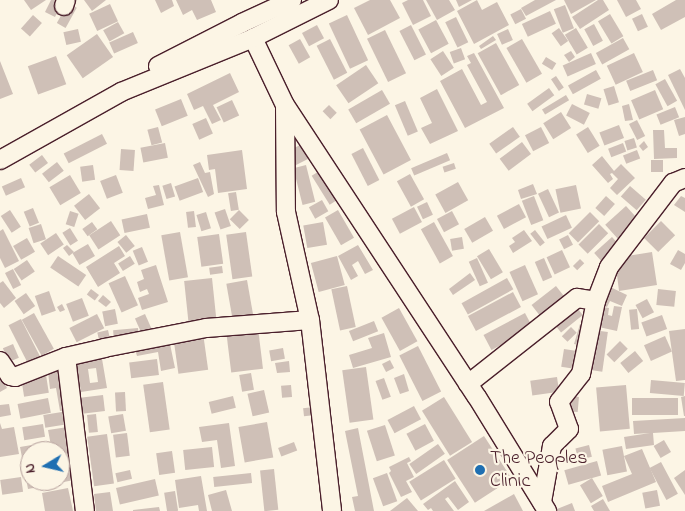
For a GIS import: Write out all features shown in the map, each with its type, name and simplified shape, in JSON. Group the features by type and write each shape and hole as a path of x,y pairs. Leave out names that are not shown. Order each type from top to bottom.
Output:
{"street":[{"path":"0,147 242,23 292,0"},
{"path":"0,160 121,92 253,38 328,0"},
{"path":"253,38 285,106 468,384 544,507"},
{"path":"285,106 286,212 310,320 332,511"},
{"path":"544,507 552,446 569,429 559,402 581,374 596,301 609,267 673,183 685,178"},
{"path":"468,384 577,298 596,301"},
{"path":"0,361 10,376 15,377 66,357 206,328 310,320"},
{"path":"66,357 84,511"}],"building":[{"path":"24,0 46,0 31,10"},
{"path":"51,0 63,0 55,17 45,12"},
{"path":"84,0 106,0 92,11"},
{"path":"155,0 172,0 174,6 161,13"},
{"path":"176,0 211,0 216,12 197,20 192,10 183,15"},
{"path":"370,0 390,0 400,18 368,35 354,8"},
{"path":"408,0 423,0 431,16 413,25 402,3"},
{"path":"426,0 449,0 455,10 437,20"},
{"path":"456,0 472,0 459,7"},
{"path":"477,0 482,10 497,2 509,25 474,44 457,11"},
{"path":"535,0 556,0 526,16 521,8"},
{"path":"564,0 596,0 571,14"},
{"path":"598,0 603,0 609,10 580,29 572,17"},
{"path":"617,0 636,0 641,9 626,17"},
{"path":"676,0 685,0 685,17 661,30 652,14"},
{"path":"68,3 77,8 66,28 57,23"},
{"path":"110,4 118,21 97,31 89,14"},
{"path":"565,5 574,28 563,33 554,9"},
{"path":"521,9 526,19 515,24 510,14"},
{"path":"550,11 556,24 528,37 522,24"},
{"path":"610,14 623,36 611,43 598,21"},
{"path":"642,14 648,27 638,31 632,19"},
{"path":"33,15 42,23 30,36 21,28"},
{"path":"347,15 368,60 350,69 329,23"},
{"path":"456,17 468,42 457,47 445,22"},
{"path":"436,20 449,44 431,53 418,29"},
{"path":"118,22 124,33 109,42 103,30"},
{"path":"594,24 603,41 593,46 584,29"},
{"path":"317,25 324,38 309,46 302,33"},
{"path":"411,25 426,54 414,60 399,31"},
{"path":"559,28 568,41 561,46 552,33"},
{"path":"576,28 588,48 577,54 565,35"},
{"path":"78,29 81,42 66,45 63,32"},
{"path":"508,29 513,40 502,45 497,34"},
{"path":"385,30 406,73 388,82 367,39"},
{"path":"133,32 138,43 114,54 109,43"},
{"path":"97,34 113,57 83,78 67,55"},
{"path":"493,36 496,40 481,49 479,46"},
{"path":"623,38 629,49 602,64 596,53"},
{"path":"300,39 310,57 299,64 289,45"},
{"path":"330,39 347,73 334,80 317,46"},
{"path":"522,39 542,74 526,83 506,48"},
{"path":"496,43 519,85 501,95 478,53"},
{"path":"461,48 465,59 454,63 450,52"},
{"path":"443,51 454,68 441,76 430,59"},
{"path":"571,51 575,57 569,62 564,55"},
{"path":"474,53 504,108 465,128 440,81 462,69 481,105 487,102 467,65 471,63 467,56"},
{"path":"591,53 596,64 568,77 563,66"},
{"path":"634,53 643,72 616,85 607,66"},
{"path":"56,56 66,84 38,94 28,66"},
{"path":"546,57 556,63 552,70 542,64"},
{"path":"0,61 13,94 0,99"},
{"path":"366,65 378,83 348,103 336,85"},
{"path":"680,69 685,78 685,110 668,75"},
{"path":"596,70 601,79 573,94 568,86"},
{"path":"653,70 657,80 630,91 626,81"},
{"path":"230,73 239,92 213,105 221,120 212,124 203,106 194,110 187,94"},
{"path":"556,76 564,88 559,91 551,79"},
{"path":"665,79 677,101 667,106 655,84"},
{"path":"614,86 619,102 608,105 603,89"},
{"path":"549,88 554,95 532,111 527,104"},
{"path":"437,89 458,131 430,144 421,128 432,123 420,98"},
{"path":"382,90 390,104 356,123 348,110"},
{"path":"655,90 663,109 639,119 631,100"},
{"path":"587,94 601,98 598,109 584,105"},
{"path":"566,95 569,100 545,115 542,109"},
{"path":"181,99 188,116 162,126 155,109"},
{"path":"232,100 239,115 224,123 217,107"},
{"path":"405,101 418,131 408,136 395,105"},
{"path":"572,104 590,113 584,125 566,116"},
{"path":"629,104 633,120 625,121 622,106"},
{"path":"329,105 337,113 330,119 323,111"},
{"path":"675,107 679,117 661,125 656,114"},
{"path":"561,112 571,128 553,139 543,123"},
{"path":"387,115 411,160 384,175 360,130"},
{"path":"685,117 685,134 679,136 674,120"},
{"path":"206,118 213,134 199,140 192,124"},
{"path":"637,120 645,136 637,140 629,124"},
{"path":"619,125 624,138 604,146 599,133"},
{"path":"158,127 162,142 152,145 147,130"},
{"path":"513,127 520,137 496,153 489,144"},
{"path":"541,127 549,143 533,151 525,135"},
{"path":"588,127 600,146 588,153 576,134"},
{"path":"653,130 664,130 665,148 677,148 677,158 654,159"},
{"path":"102,134 107,144 69,163 64,154"},
{"path":"634,138 637,148 627,150 624,141"},
{"path":"644,141 648,147 643,151 639,146"},
{"path":"522,142 531,154 509,171 500,159"},
{"path":"165,143 168,158 143,162 140,148"},
{"path":"304,143 311,157 296,165 289,151"},
{"path":"623,143 626,151 611,157 608,149"},
{"path":"363,148 379,180 368,186 351,154"},
{"path":"121,149 135,150 134,171 120,170"},
{"path":"242,150 247,189 218,193 215,169 209,170 207,155"},
{"path":"637,150 640,158 626,164 623,155"},
{"path":"447,153 450,160 414,176 411,168"},
{"path":"42,155 48,163 35,173 29,165"},
{"path":"602,156 614,171 621,164 635,178 617,195 610,188 618,179 612,173 610,174 613,179 608,183 592,165"},
{"path":"651,160 663,160 663,172 651,172"},
{"path":"57,162 64,171 49,182 42,174"},
{"path":"200,162 205,173 210,172 214,194 208,197 193,165"},
{"path":"454,163 456,169 444,172 443,167"},
{"path":"93,165 95,180 82,182 80,167"},
{"path":"306,165 315,202 303,205 293,168"},
{"path":"321,170 339,199 330,205 312,176"},
{"path":"410,174 424,199 411,207 397,181"},
{"path":"70,175 81,193 60,205 49,187"},
{"path":"116,175 123,193 107,199 100,181"},
{"path":"21,178 25,187 6,196 2,187"},
{"path":"198,178 203,192 180,201 175,187"},
{"path":"458,182 468,200 445,213 435,195"},
{"path":"171,183 175,196 166,199 162,186"},
{"path":"533,184 537,194 521,199 518,190"},
{"path":"159,185 164,205 148,209 145,198 156,195 153,186"},
{"path":"576,185 581,208 560,213 555,189"},
{"path":"630,186 646,200 637,210 621,197"},
{"path":"548,189 559,213 549,217 538,194"},
{"path":"236,192 239,210 231,211 228,193"},
{"path":"89,194 100,208 85,220 74,206"},
{"path":"534,196 543,220 531,225 522,201"},
{"path":"606,196 615,204 604,216 595,208"},
{"path":"681,196 685,198 685,212 674,205"},
{"path":"322,200 328,211 315,219 309,207"},
{"path":"427,202 433,215 423,219 417,207"},
{"path":"519,204 526,217 504,229 497,216"},
{"path":"626,206 642,224 621,243 605,225"},
{"path":"414,207 422,222 400,234 392,219"},
{"path":"33,208 39,223 30,227 24,212"},
{"path":"225,209 231,226 220,230 215,213"},
{"path":"10,210 21,227 12,233 1,216"},
{"path":"239,210 249,220 240,229 230,219"},
{"path":"338,210 354,238 341,245 325,217"},
{"path":"70,211 79,214 74,227 66,224"},
{"path":"194,211 196,227 188,228 186,212"},
{"path":"452,211 459,224 444,232 437,219"},
{"path":"206,212 211,228 201,231 196,215"},
{"path":"590,212 599,221 578,242 569,233"},
{"path":"147,214 150,228 124,233 122,219"},
{"path":"566,215 572,228 547,239 542,226"},
{"path":"485,217 493,231 472,243 464,229"},
{"path":"111,221 120,235 98,249 89,235"},
{"path":"661,221 675,235 658,252 644,238"},
{"path":"92,222 97,229 88,236 82,229"},
{"path":"323,222 327,245 307,248 303,225"},
{"path":"434,222 453,256 440,263 421,229"},
{"path":"41,224 46,239 34,243 29,228"},
{"path":"599,224 608,233 588,254 578,245"},
{"path":"70,228 78,241 70,245 62,233"},
{"path":"3,229 19,261 5,268 0,258 0,231"},
{"path":"524,230 532,241 513,253 509,246 515,242 512,238"},
{"path":"535,230 545,243 540,246 530,234"},
{"path":"180,232 188,277 169,281 161,235"},
{"path":"246,232 252,277 232,279 226,235"},
{"path":"56,233 64,245 48,255 40,244"},
{"path":"219,234 223,264 201,267 197,237"},
{"path":"126,235 135,246 126,253 117,242"},
{"path":"568,235 573,245 564,249 559,240"},
{"path":"462,237 464,249 452,251 450,239"},
{"path":"612,237 622,248 604,264 594,253"},
{"path":"27,238 35,252 21,260 13,246"},
{"path":"88,244 95,256 79,265 72,253"},
{"path":"67,245 74,252 69,256 63,248"},
{"path":"358,245 373,270 365,274 358,261 352,265 358,276 351,280 338,256"},
{"path":"119,246 125,256 114,263 120,273 98,287 86,267"},
{"path":"142,247 148,262 139,266 133,251"},
{"path":"489,249 503,272 491,279 477,256"},
{"path":"562,250 570,267 555,274 547,257"},
{"path":"678,250 685,254 685,263 681,270 670,264"},
{"path":"652,252 657,285 619,291 616,267 623,266 621,257"},
{"path":"58,256 86,275 78,287 50,268"},
{"path":"130,256 135,264 123,271 118,263"},
{"path":"337,256 345,285 319,292 311,263"},
{"path":"477,258 488,283 480,286 469,262"},
{"path":"544,258 552,277 543,281 535,262"},
{"path":"580,259 584,263 577,270 573,266"},
{"path":"27,260 35,272 22,281 14,269"},
{"path":"156,265 168,302 142,310 138,298 149,294 147,289 140,292 137,282 144,279 141,270"},
{"path":"525,265 538,294 522,301 509,272"},
{"path":"222,266 223,273 210,275 209,268"},
{"path":"13,269 21,285 13,289 5,273"},
{"path":"470,273 475,280 453,295 449,289"},
{"path":"125,276 138,305 122,313 109,283"},
{"path":"212,278 217,323 189,326 184,281"},
{"path":"507,278 513,289 468,315 462,303"},
{"path":"247,280 254,318 233,322 226,284"},
{"path":"3,281 16,298 4,308 0,303 0,283"},
{"path":"606,285 627,295 622,306 610,301 607,307 598,303"},
{"path":"347,286 356,327 340,330 331,289"},
{"path":"556,286 567,300 543,319 532,305"},
{"path":"91,289 99,295 95,301 87,295"},
{"path":"658,289 676,291 674,307 656,305"},
{"path":"49,291 56,311 42,316 35,296"},
{"path":"513,292 521,307 476,331 468,316"},
{"path":"26,293 35,306 24,314 15,301"},
{"path":"103,295 111,302 106,307 98,301"},
{"path":"82,298 89,316 73,322 66,304"},
{"path":"647,299 654,312 643,318 636,305"},
{"path":"62,304 65,310 60,312 57,307"},
{"path":"574,304 583,315 561,333 552,322"},
{"path":"598,306 609,308 608,315 612,316 614,306 622,307 617,331 594,326"},
{"path":"399,308 417,341 400,351 382,318"},
{"path":"115,309 118,324 105,326 102,311"},
{"path":"637,309 639,329 631,330 629,310"},
{"path":"34,313 54,349 42,356 22,320"},
{"path":"525,313 533,328 491,350 484,335"},
{"path":"97,314 104,328 77,342 69,328"},
{"path":"145,314 153,332 143,337 135,318"},
{"path":"662,315 667,329 646,337 641,323"},
{"path":"584,316 583,346 574,344"},
{"path":"21,319 40,356 28,363 9,325"},
{"path":"374,321 378,331 353,341 349,331"},
{"path":"571,327 577,333 567,342 562,336"},
{"path":"138,328 139,339 114,341 113,330"},
{"path":"258,328 263,369 231,373 226,332"},
{"path":"685,329 685,380 676,381 669,331"},
{"path":"108,330 111,343 100,345 97,332"},
{"path":"593,330 608,332 602,372 587,370"},
{"path":"203,333 208,370 178,374 173,337"},
{"path":"384,333 391,357 353,368 349,355 372,348 368,338"},
{"path":"665,336 672,352 651,361 644,345"},
{"path":"161,340 162,346 170,344 175,368 161,371 158,352 137,356 134,346"},
{"path":"620,341 628,349 614,362 607,354"},
{"path":"13,344 19,358 9,362 3,348"},
{"path":"418,346 441,391 422,401 399,356"},
{"path":"283,348 285,359 271,361 269,350"},
{"path":"564,349 582,352 579,370 561,367"},
{"path":"635,351 643,361 628,373 620,363"},
{"path":"101,353 107,388 81,392 75,357","holes":["96,368 98,382 90,383 88,369"]},
{"path":"157,359 159,375 131,378 129,362"},
{"path":"390,360 394,368 386,372 382,364"},
{"path":"289,361 290,372 277,373 275,363"},
{"path":"366,367 373,419 350,423 342,370"},
{"path":"65,370 71,409 60,411 56,388 50,389 48,372"},
{"path":"251,373 254,390 242,392 239,375"},
{"path":"404,374 409,391 400,394 394,378"},
{"path":"0,375 7,388 0,392"},
{"path":"46,375 49,393 24,397 21,379"},
{"path":"557,377 559,392 532,396 530,381"},
{"path":"384,378 391,397 382,400 376,381"},
{"path":"651,380 685,383 684,396 650,393"},
{"path":"163,382 170,430 150,432 143,385"},
{"path":"291,385 292,397 282,398 281,386"},
{"path":"626,385 630,429 600,431 596,388"},
{"path":"264,390 269,412 253,416 247,394"},
{"path":"125,392 126,411 116,411 115,393"},
{"path":"103,395 105,411 80,414 78,398"},
{"path":"233,396 236,408 212,414 209,402"},
{"path":"568,396 579,397 578,412 567,411"},
{"path":"685,396 685,416 684,416 681,397"},
{"path":"444,397 472,442 450,456 422,411"},
{"path":"48,398 51,413 20,419 18,404"},
{"path":"632,398 678,398 678,415 632,415"},
{"path":"9,404 11,415 0,417 0,405"},
{"path":"414,406 421,419 395,433 388,420"},
{"path":"314,407 315,415 304,416 303,408"},
{"path":"68,411 70,424 45,428 43,415"},
{"path":"96,414 98,432 89,433 87,415"},
{"path":"123,414 126,431 111,433 108,417"},
{"path":"685,418 685,431 653,433 654,445 626,449 624,437 650,433 634,434 633,421"},
{"path":"267,422 273,457 245,462 238,427"},
{"path":"0,423 2,429 14,427 19,454 0,457"},
{"path":"229,423 235,466 221,468 217,440 202,442 199,427"},
{"path":"43,424 45,437 24,440 22,427"},
{"path":"425,424 434,441 415,451 406,434"},
{"path":"385,425 395,455 377,461 367,431"},
{"path":"68,427 73,452 70,453 70,441 50,441 48,430"},
{"path":"358,428 374,511 355,511 352,497 358,496 345,431"},
{"path":"127,433 130,456 116,458 113,435"},
{"path":"107,434 114,484 94,486 87,437"},
{"name":"The Peoples Clinic","path":"484,436 512,479 475,503 447,460"},
{"path":"664,440 671,452 661,458 654,446"},
{"path":"294,442 297,450 281,456 278,448"},
{"path":"438,444 445,454 416,474 409,464"},
{"path":"589,445 592,457 578,460 575,448"},
{"path":"622,446 627,472 607,475 602,450"},
{"path":"212,447 214,467 185,470 183,450"},
{"path":"642,449 656,482 608,502 602,486 632,474 624,456"},
{"path":"172,451 175,473 159,475 156,453"},
{"path":"409,457 411,461 407,463 414,477 406,481 412,492 401,497 389,473 391,471 389,467"},
{"path":"444,460 456,479 421,500 409,482"},
{"path":"597,461 601,475 568,485 564,470"},
{"path":"70,462 74,480 70,481"},
{"path":"661,462 678,494 666,500 650,468"},
{"path":"274,469 278,510 264,511 260,470"},
{"path":"130,470 132,479 117,482 115,473"},
{"path":"685,470 685,495 674,478"},
{"path":"251,473 252,483 214,487 213,477"},
{"path":"387,473 397,501 383,506 373,478"},
{"path":"201,476 207,511 199,511 198,505 179,508 175,480"},
{"path":"20,477 20,491 23,492 2,495 0,480"},
{"path":"592,478 603,496 591,503 580,485"},
{"path":"155,479 159,496 120,505 116,488"},
{"path":"455,481 469,502 458,510 448,497 445,499 454,511 433,511 431,508 428,510 423,504"},
{"path":"226,490 232,511 212,511 208,495"},
{"path":"657,490 660,506 645,509 642,493"},
{"path":"69,491 73,511 45,511 42,493"},
{"path":"175,491 178,511 167,511 164,493"},
{"path":"110,492 113,511 96,511 94,494"},
{"path":"514,494 523,511 484,511"},
{"path":"407,498 418,511 390,511"},
{"path":"603,499 610,511 594,511 591,506"},
{"path":"572,503 575,511 558,511 557,509"},
{"path":"159,507 160,511 133,511 133,510"}],"place":[{"name":"The Peoples Clinic","path":"480,470"}]}
